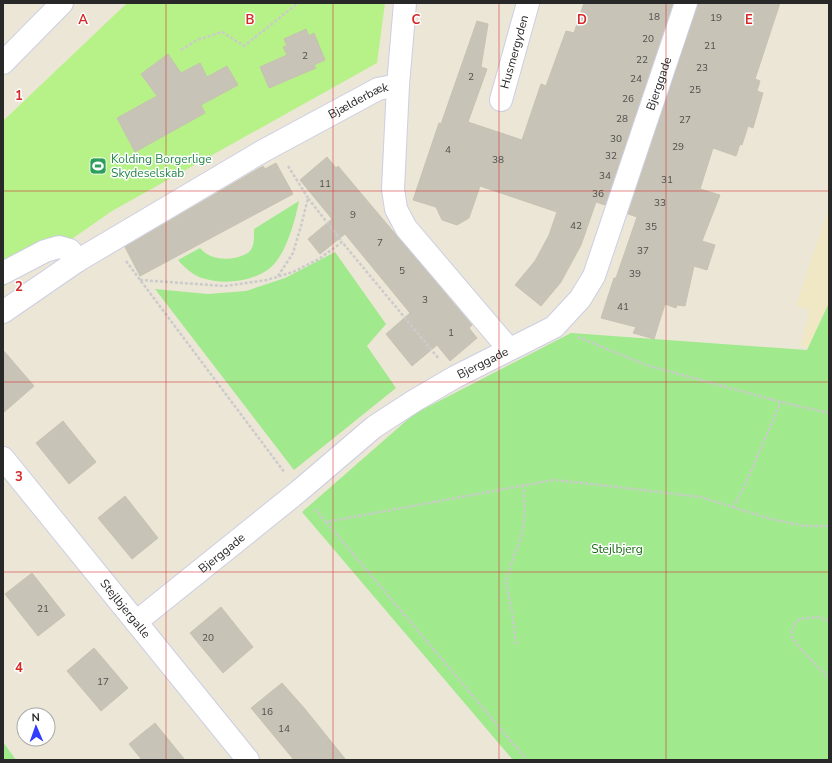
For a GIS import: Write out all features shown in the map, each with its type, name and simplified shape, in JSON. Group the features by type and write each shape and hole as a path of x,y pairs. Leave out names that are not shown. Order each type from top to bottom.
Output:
{"street":[{"path":"3,63 62,3"},
{"path":"398,85 405,3"},
{"name":"Husmergyden","path":"501,100 528,3"},
{"name":"Bjerggade","path":"136,622 298,491 374,427 455,377 554,327 580,299 594,276 686,3"},
{"name":"Bjælderbæk","path":"3,312 77,261 274,145 378,89 398,85 393,189 396,209 406,228 509,349"},
{"path":"3,273 45,251 59,247 70,250 77,261"},
{"name":"Stejlbjergalle","path":"3,458 248,760"}],"path":[{"path":"181,50 198,40 222,32 244,46 298,3"},
{"path":"274,145 308,198 342,242 455,377"},
{"path":"278,276 293,253 308,198"},
{"path":"111,241 274,459"},
{"path":"140,280 225,286 267,280 293,272 319,259 342,242"},
{"path":"554,327 646,365 781,402 829,412"},
{"path":"733,508 745,485 781,402"},
{"path":"326,522 553,480 701,497 771,519 805,526 829,526"},
{"path":"516,644 512,611 506,582 522,534 525,514 524,485"},
{"path":"298,491 326,522 527,760"},
{"path":"829,621 818,617 800,619 796,622 791,631 792,638 799,647 829,679"}],"shaded area":[{"path":"829,207 829,355 801,346 810,310 796,306"}],"green space":[{"name":"Kolding Borgerlige Skydeselskab","path":"127,3 385,3 377,63 112,211 3,287 3,121"},
{"path":"299,201 289,237 281,255 270,268 263,273 238,281 228,282 210,280 196,275 178,260 200,248 206,254 222,259 245,255 251,250 254,241 254,229"},
{"path":"335,252 386,324 367,346 396,388 294,470 155,289 208,294 246,291 285,278"},
{"name":"Stejlbjerg","path":"829,304 829,760 513,760 302,512 414,414 571,333 807,350"},
{"path":"3,742 16,760 3,760"}],"building":[{"path":"584,3 673,3 605,205 596,202 581,245 561,282 541,306 515,285 535,261 549,235 557,212 480,186 469,218 457,225 442,220 436,207 413,200 439,123 441,124 477,21 488,24 481,67 487,69 468,122 522,140 541,84 546,86 566,31 574,33"},
{"path":"698,3 780,3 755,79 760,81 757,91 763,93 753,128 748,126 742,145 740,144 736,156 713,148 700,189 720,195 702,241 715,245 707,270 694,266 685,306 677,305 676,308 665,304 654,339 633,333 636,327 601,318 637,217 628,214"},
{"path":"306,29 309,36 314,33 325,60 314,65 316,68 269,88 260,67 287,55 283,47 287,46 284,39"},
{"path":"168,54 181,73 200,63 207,77 227,66 238,85 201,105 205,113 135,152 117,118 157,96 141,74"},
{"path":"327,157 336,168 338,166 472,325 469,328 477,338 450,361 437,345 412,366 386,334 410,313 345,234 320,254 308,239 332,219 300,180"},
{"path":"276,163 293,194 140,276 125,247 263,166 265,169"},
{"path":"3,350 34,386 3,413"},
{"path":"63,421 96,462 69,484 36,443"},
{"path":"125,496 158,538 132,559 98,518"},
{"path":"32,573 65,615 38,636 5,594"},
{"path":"221,607 253,647 223,673 190,633"},
{"path":"94,648 128,688 101,711 67,671"},
{"path":"282,683 346,760 294,760 251,708"},
{"path":"155,723 185,760 142,760 129,744"}],"place":[{"name":"Kolding Borgerlige Skydeselskab","path":"98,166"}]}
